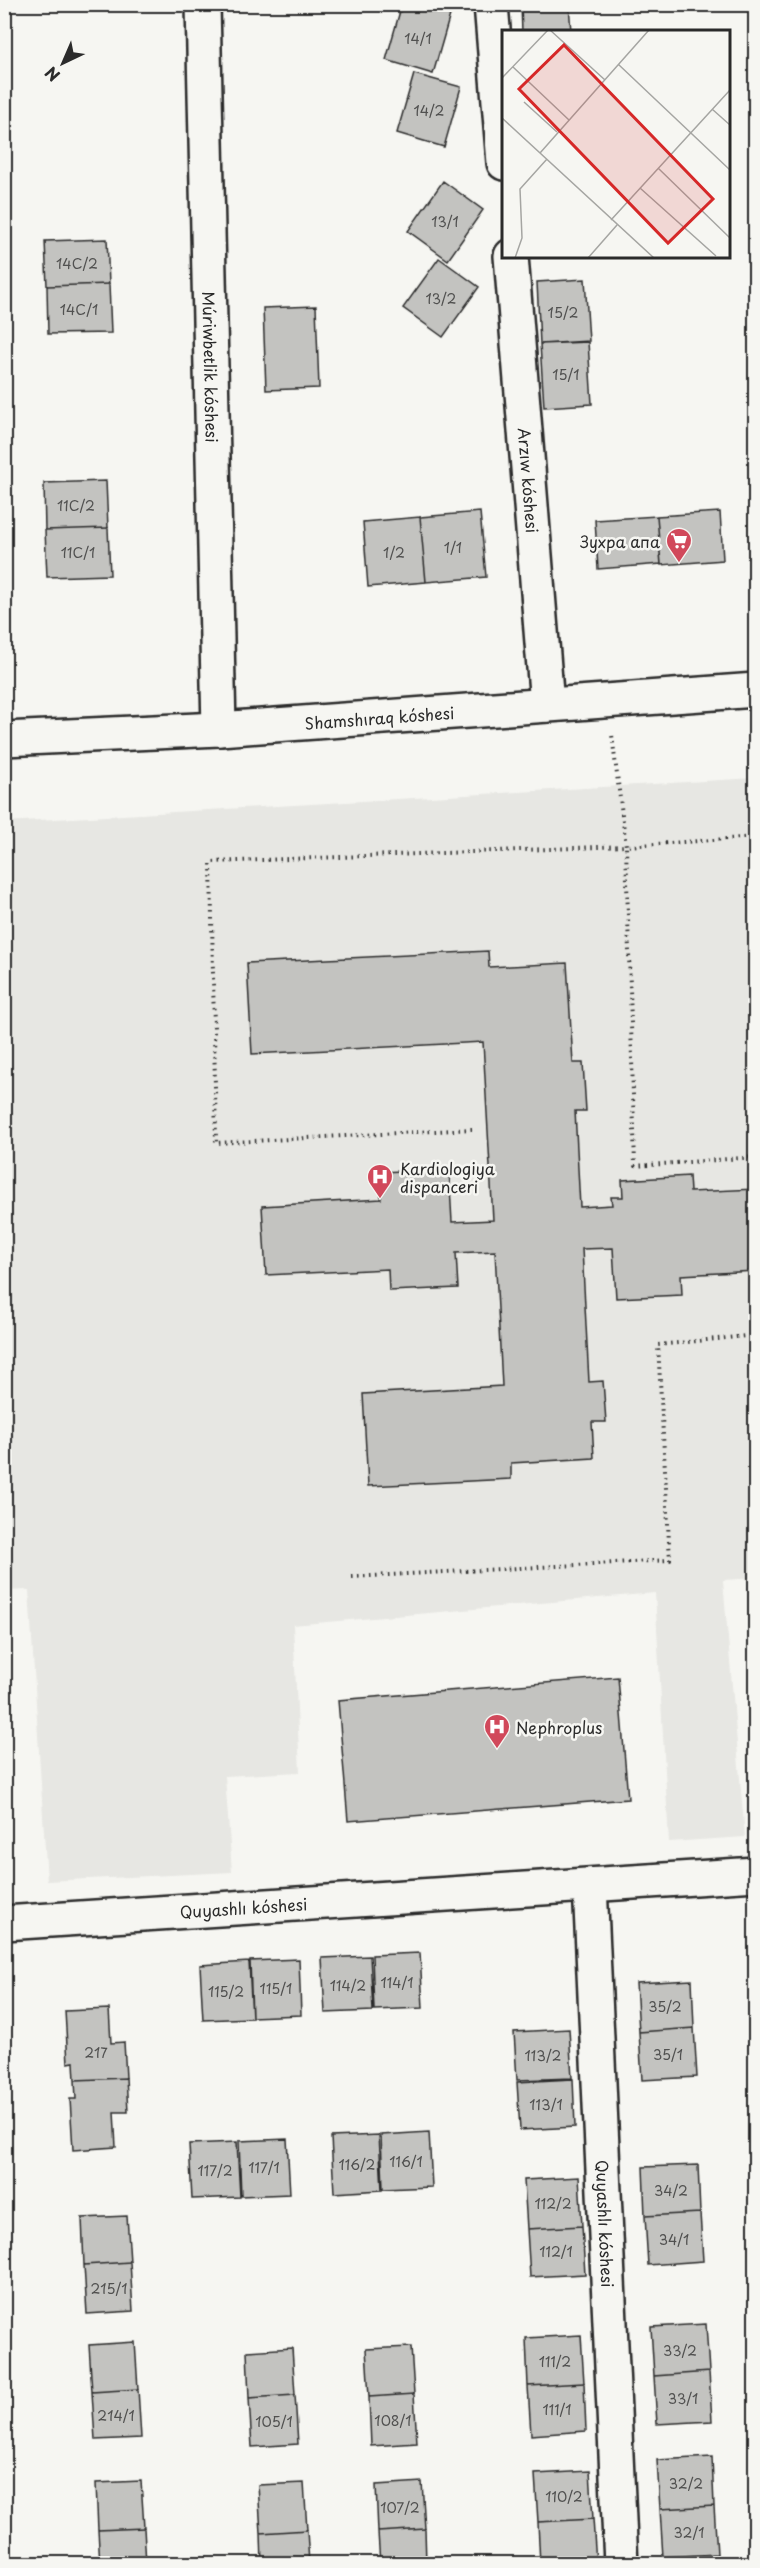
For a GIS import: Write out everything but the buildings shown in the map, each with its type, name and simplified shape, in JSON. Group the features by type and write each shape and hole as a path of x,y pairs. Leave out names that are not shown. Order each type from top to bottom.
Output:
{"street":[{"name":"Múriwbetlik kóshesi","path":"203,4 219,729"},
{"path":"491,4 502,139"},
{"name":"Arzıw kóshesi","path":"511,258 547,705"},
{"name":"Shamshıraq kóshesi","path":"4,739 219,729 756,690"},
{"name":"Quyashlı kóshesi","path":"4,1923 756,1874"},
{"name":"Quyashlı kóshesi","path":"590,1885 621,2564"}],"path":[{"path":"608,700 626,846 635,1166 756,1157"},
{"path":"472,1130 216,1143 212,862 626,846 756,837"},
{"path":"352,1577 670,1560 658,1345 756,1335"}],"shaded area":[{"name":"Kardiologiya dispanceri","path":"755,778 756,1578 723,1580 745,1837 669,1842 655,1593 293,1625 300,1772 225,1776 232,1872 47,1881 29,1590 5,1591 5,822"}],"place":[{"name":"Зухра апа","path":"679,564"},
{"name":"Kardiologiya dispanceri","path":"380,1200"},
{"name":"Nephroplus","path":"497,1750"}]}
